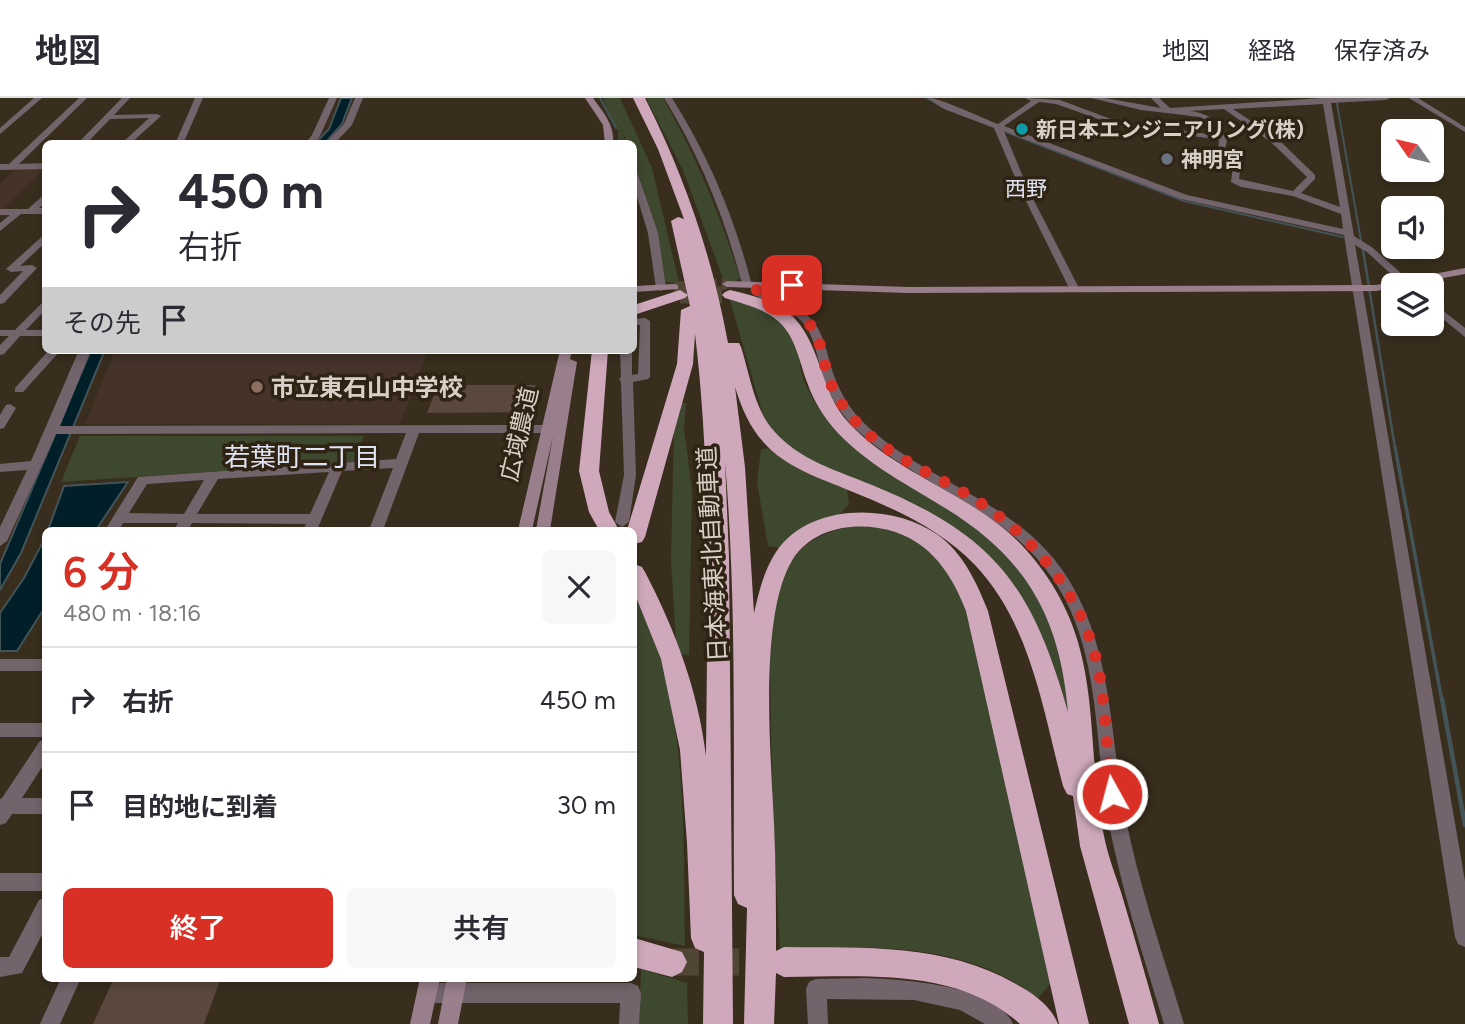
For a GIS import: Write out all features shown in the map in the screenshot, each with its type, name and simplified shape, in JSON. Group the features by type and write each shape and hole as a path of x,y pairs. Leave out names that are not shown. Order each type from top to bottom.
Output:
{"highway":[{"name":"日本海東北自動車道","path":"626,98 650,146 671,198 688,255 704,337 713,438 718,570 718,1024"},
{"name":"日本海東北自動車道","path":"639,98 677,176 702,251 721,336 734,439 743,610 750,1024"},
{"path":"637,530 678,391 689,336 690,314 671,198"},
{"path":"702,251 755,417 767,435 799,461 928,517 976,553 1004,585 1033,636 1144,1024"},
{"path":"740,287 790,321 804,344 819,396 844,429 887,463 976,516 998,534 1037,576 1068,632 1074,658 1080,690 1090,833"},
{"path":"637,309 677,291"},
{"path":"600,354 589,471 595,501 615,526"},
{"path":"759,1024 763,947 759,670 765,617 772,585 783,559 794,544 827,524 866,519 912,529 931,541 952,561 968,588 977,611 1074,1024"},
{"path":"637,578 667,640 688,710 698,782 710,1024"},
{"path":"637,954 672,962"},
{"path":"784,962 916,965 955,972 999,989 1021,1003 1043,1024"}],"street":[{"path":"0,132 38,98"},
{"path":"11,167 83,98"},
{"path":"85,140 126,98"},
{"path":"181,140 199,98"},
{"path":"312,140 333,98"},
{"path":"333,140 348,125 359,98"},
{"path":"589,98 608,127 610,140"},
{"path":"668,98 716,190 740,287"},
{"path":"932,98 947,107 1184,197 1348,235 1370,250 1395,273"},
{"path":"1095,98 1141,108 1202,115 1210,120 1223,140 1221,151 1237,165 1234,180 1241,184 1295,194 1344,212"},
{"path":"1155,98 1168,110 1386,98"},
{"path":"1413,98 1465,130"},
{"path":"998,127 1034,99 1057,102 1118,124 1199,134 1223,140"},
{"path":"1327,100 1465,937"},
{"path":"1224,106 1275,141 1312,177 1339,179"},
{"path":"107,117 157,116 130,140"},
{"path":"998,127 1024,189 1075,290"},
{"path":"0,167 42,166"},
{"path":"1295,194 1312,177"},
{"path":"637,184 653,233 662,288"},
{"path":"31,211 42,200"},
{"path":"0,212 42,211"},
{"path":"0,228 18,212"},
{"path":"0,301 32,268 10,269 42,240"},
{"path":"1444,276 1465,271"},
{"path":"740,287 1075,290 1381,286"},
{"path":"740,287 757,291 790,307 811,326 820,343 837,396 848,414 865,431 908,461 983,504 1009,524 1031,543 1068,590 1088,633 1100,676 1116,814 1127,866 1174,1024"},
{"path":"637,289 662,288 677,291"},
{"path":"0,352 42,306"},
{"path":"1444,316 1465,334"},
{"path":"625,379 644,377 645,321 637,322"},
{"path":"0,333 42,333"},
{"path":"19,390 51,354"},
{"path":"0,541 52,430 83,354"},
{"name":"広域農道","path":"525,527 565,354"},
{"name":"広域農道","path":"543,527 562,429 572,354"},
{"path":"615,526 630,475 626,354"},
{"path":"0,425 10,408"},
{"path":"52,430 412,432 562,429"},
{"path":"377,527 412,432"},
{"path":"114,527 143,480 401,463"},
{"path":"0,468 36,465"},
{"path":"120,518 185,524 313,524 337,468"},
{"path":"185,524 214,475"},
{"path":"0,665 42,665"},
{"path":"0,730 42,730"},
{"path":"2,810 42,752"},
{"path":"2,810 42,806"},
{"path":"0,882 42,882"},
{"path":"0,967 15,966 42,914"},
{"path":"50,1024 69,982"},
{"path":"421,1024 429,986 631,993 629,1024"},
{"path":"448,1024 456,986"},
{"path":"818,1024 816,989 894,989 941,994 978,1005 1003,1024"}],"shaded area":[{"path":"42,168 42,171 0,210 0,184 16,169"},
{"name":"市立東石山中学校","path":"113,354 426,354 400,424 85,424"}],"green space":[{"path":"601,98 607,106 603,98 620,98 652,168 679,283 664,282 637,179 637,140 626,140 615,119 626,140 618,140 618,131"},
{"path":"646,98 663,98 686,142 716,208 740,278 735,282 724,281 683,170"},
{"path":"730,300 759,308 785,325 795,343 806,386 841,435 998,540 1056,617 1070,720 976,545 937,517 805,459 777,439 763,415"},
{"path":"681,403 686,403 684,429 692,490 689,655 680,654 676,642 671,560 674,428"},
{"path":"80,436 364,436 354,462 61,482"},
{"path":"774,448 847,489 849,504 839,515 822,518 807,525 782,548 768,546 757,482 761,449"},
{"path":"858,525 898,533 928,548 950,574 967,611 1052,982 1038,998 1010,979 947,956 881,948 780,951 770,662 777,596 784,576 800,551 814,539"},
{"path":"637,596 652,631 674,718 682,809 685,946 637,936"},
{"path":"641,969 687,983 688,1024 639,1024"}],"water":[{"path":"341,98 352,98 342,124 328,140 319,140 329,129"},
{"path":"89,354 103,354 21,553 0,590 0,564"},
{"path":"128,482 98,527 49,527 64,486"},
{"path":"42,544 42,612 17,651 0,651 0,613 24,578"}],"building":[{"path":"438,385 536,385 530,412 427,413"},
{"path":"112,982 220,982 204,1024 93,1024"}],"waterway":[{"path":"600,98 616,128"},
{"path":"927,98 942,107"},
{"path":"1336,98 1363,252"},
{"path":"1001,130 1184,201 1343,237"},
{"path":"1363,250 1395,448"},
{"path":"1395,447 1442,701"},
{"path":"1442,699 1465,825"}],"tunnel":[{"path":"674,287 727,284"},
{"path":"680,295 730,295"},
{"path":"672,962 775,962"}],"place":[{"name":"新日本エンジニアリング(株)","path":"1022,129"},
{"name":"神明宮","path":"1167,159"},
{"name":"市立東石山中学校","path":"257,387"}],"district":[{"name":"西野","path":"1026,188"},
{"name":"若葉町二丁目","path":"302,457"}],"route":[{"path":"792,285 755,284 757,291 798,312 811,326 820,343 829,379 848,414 883,444 983,504 1009,524 1031,543 1068,590 1088,633 1100,676 1112,794"}]}
